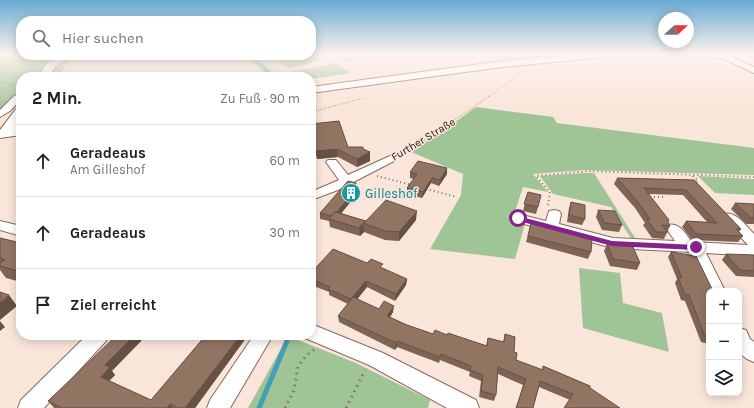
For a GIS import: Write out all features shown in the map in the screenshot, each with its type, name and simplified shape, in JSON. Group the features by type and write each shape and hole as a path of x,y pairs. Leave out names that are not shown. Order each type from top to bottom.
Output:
{"highway":[{"path":"2,133 16,124"}],"main road":[{"path":"316,89 439,73"}],"street":[{"path":"0,114 16,99"},
{"name":"Further Straße","path":"316,194 390,159"},
{"path":"332,162 346,181"},
{"path":"718,205 754,243"},
{"path":"518,218 552,221 612,243 754,251"},
{"path":"0,225 16,230"},
{"path":"673,228 692,247 715,288"},
{"path":"320,335 376,359 468,408"},
{"path":"29,408 94,340"},
{"path":"218,408 261,340"},
{"path":"742,343 754,353"}],"path":[{"name":"Further Straße","path":"390,159 431,137 521,73"},
{"path":"0,82 16,85"},
{"path":"316,111 364,98"},
{"path":"552,221 547,209 550,192 536,176 579,171 754,177"},
{"path":"363,172 414,185"},
{"path":"692,175 698,181 696,182"},
{"path":"421,187 458,197"},
{"path":"652,202 648,197 665,198"},
{"path":"285,408 294,390 298,366 320,335"},
{"path":"346,408 360,379"}],"green space":[{"path":"0,73 16,73 16,98 0,112"},
{"path":"316,73 351,73 316,78"},
{"path":"476,107 553,117 557,123 754,148 754,175 584,170 533,174 548,192 523,187 512,221 525,224 515,259 430,249 461,195 463,174 409,151 434,138"},
{"path":"594,173 637,241 632,240 611,207 553,194 540,176"},
{"path":"698,176 754,179 754,195 715,193"},
{"path":"579,268 620,273 623,303 662,313 669,352 583,328"},
{"path":"286,340 298,340 356,363 430,400 428,408 248,408"}],"building":[{"path":"339,121 348,147 363,147 363,149 370,152 357,159 337,149 316,151 316,123"},
{"path":"418,161 447,168 440,180 432,178 423,192 407,188 417,174 410,172"},
{"path":"617,178 694,180 741,229 736,229 743,236 696,234 686,221 717,223 686,190 644,188 669,220 668,222 670,226 662,225 668,232 656,232 647,219 650,219 638,202"},
{"path":"348,181 356,183 353,193 337,212 331,216 320,213"},
{"path":"528,192 541,195 538,207 524,204"},
{"path":"386,200 417,211 399,232 385,231 363,223 359,228 329,219 335,212 366,221"},
{"path":"571,202 585,205 585,219 569,215"},
{"path":"735,203 754,204 754,218 751,218"},
{"path":"598,210 615,211 622,225 605,223"},
{"path":"531,223 592,239 591,252 528,236"},
{"path":"0,238 16,242 16,271 0,266 0,263 5,260 0,258"},
{"path":"607,244 633,247 640,263 613,259"},
{"path":"333,249 367,263 371,259 383,264 380,267 407,279 396,294 366,281 351,299 328,289 330,287 316,281 316,268"},
{"path":"671,252 696,256 712,288 706,288 706,337 689,295 685,295 678,277 682,278"},
{"path":"726,254 754,255 754,271 740,270"},
{"path":"0,292 9,295 0,303"},
{"path":"353,297 379,309 384,301 394,306 387,316 433,334 435,330 447,335 448,333 487,346 488,338 504,342 505,334 515,337 514,352 517,353 516,360 543,370 543,366 590,386 590,388 620,408 564,408 573,394 540,381 533,408 516,408 526,379 498,367 496,395 481,391 483,375 470,370 471,366 441,354 440,357 397,341 396,343 338,316"},
{"path":"112,340 130,340 105,365 110,367 101,377 151,400 202,340 237,340 185,408 178,408 170,404 167,408 62,408 48,401"}],"waterway":[{"path":"259,408 287,341"}],"place":[{"name":"Gilleshof","path":"351,193"}],"route":[{"path":"518,218 612,243 696,247"}]}
